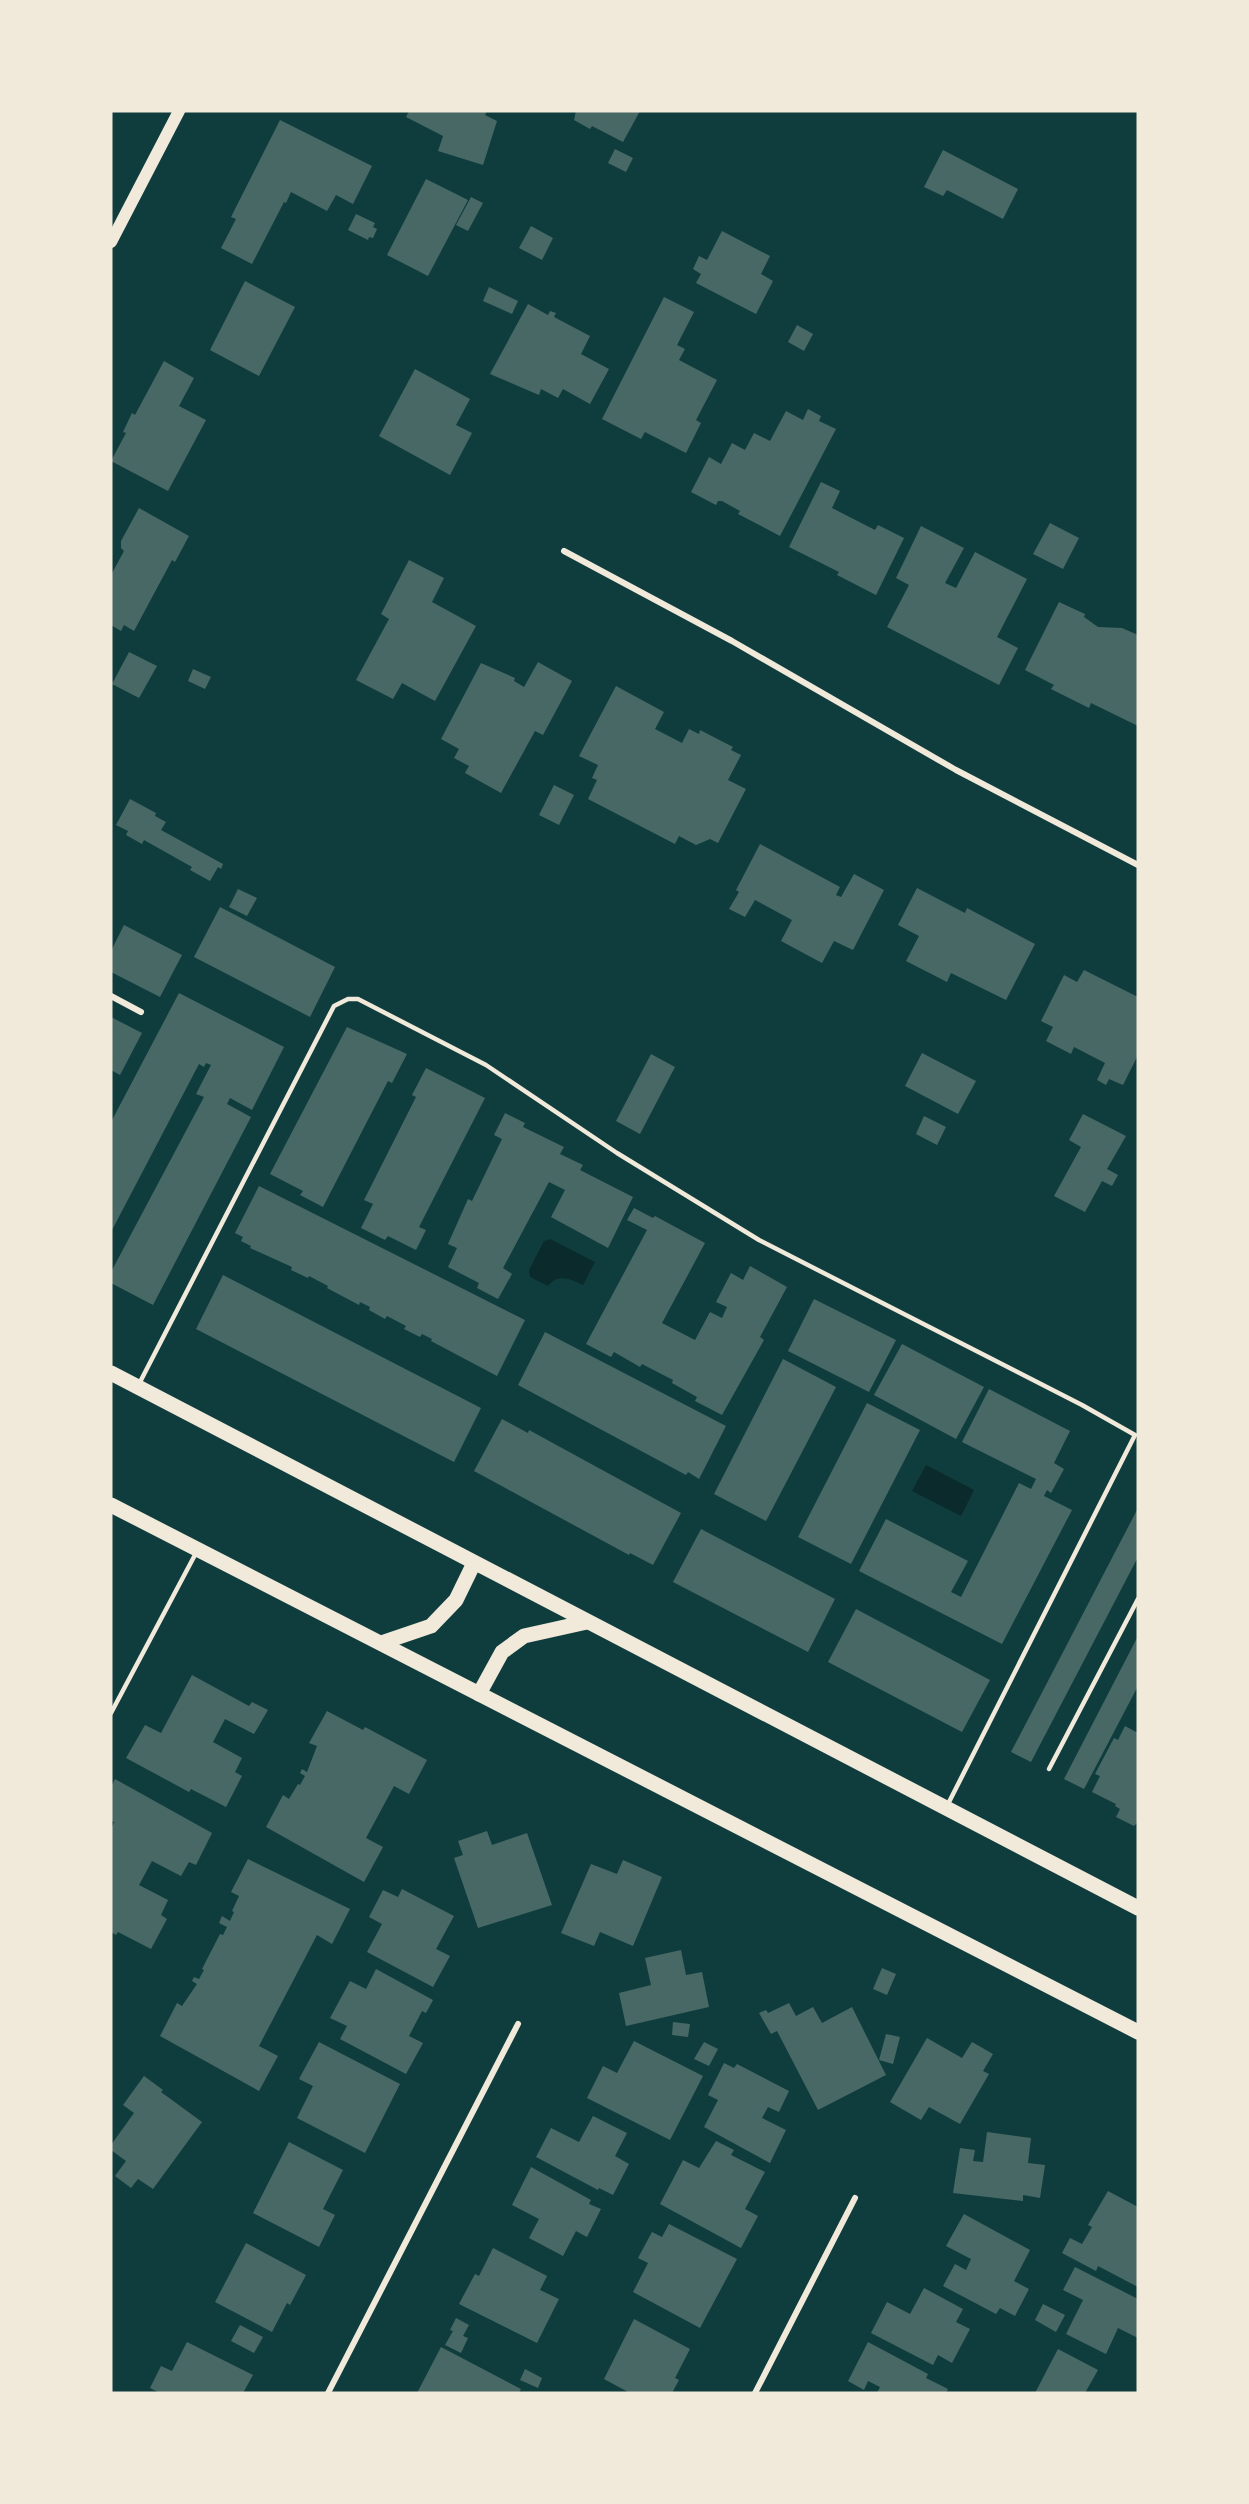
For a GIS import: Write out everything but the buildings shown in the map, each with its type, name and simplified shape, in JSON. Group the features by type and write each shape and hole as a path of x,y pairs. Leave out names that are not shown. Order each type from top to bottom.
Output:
{"main road":[{"path":"111,242 179,111"},
{"path":"111,1373 1138,1908"},
{"path":"111,1506 1138,2032"},
{"path":"381,1643 431,1626 456,1600 474,1563"},
{"path":"479,1694 501,1652 524,1636 587,1622"}],"street":[{"path":"564,551 732,641 956,770 1138,865"},
{"path":"111,996 141,1012"},
{"path":"328,2393 518,2024"},
{"path":"755,2393 855,2198"}],"lane":[{"path":"137,1386 334,1006 348,999 358,999 486,1065 616,1153 759,1240 1082,1405 1135,1435 947,1807"},
{"path":"111,1713 197,1551"},
{"path":"1049,1769 1138,1599"}],"water":[{"path":"550,1239 595,1262 583,1285 560,1278 548,1286 530,1277 529,1270 544,1241"},
{"path":"926,1465 974,1490 961,1516 912,1491"}]}
